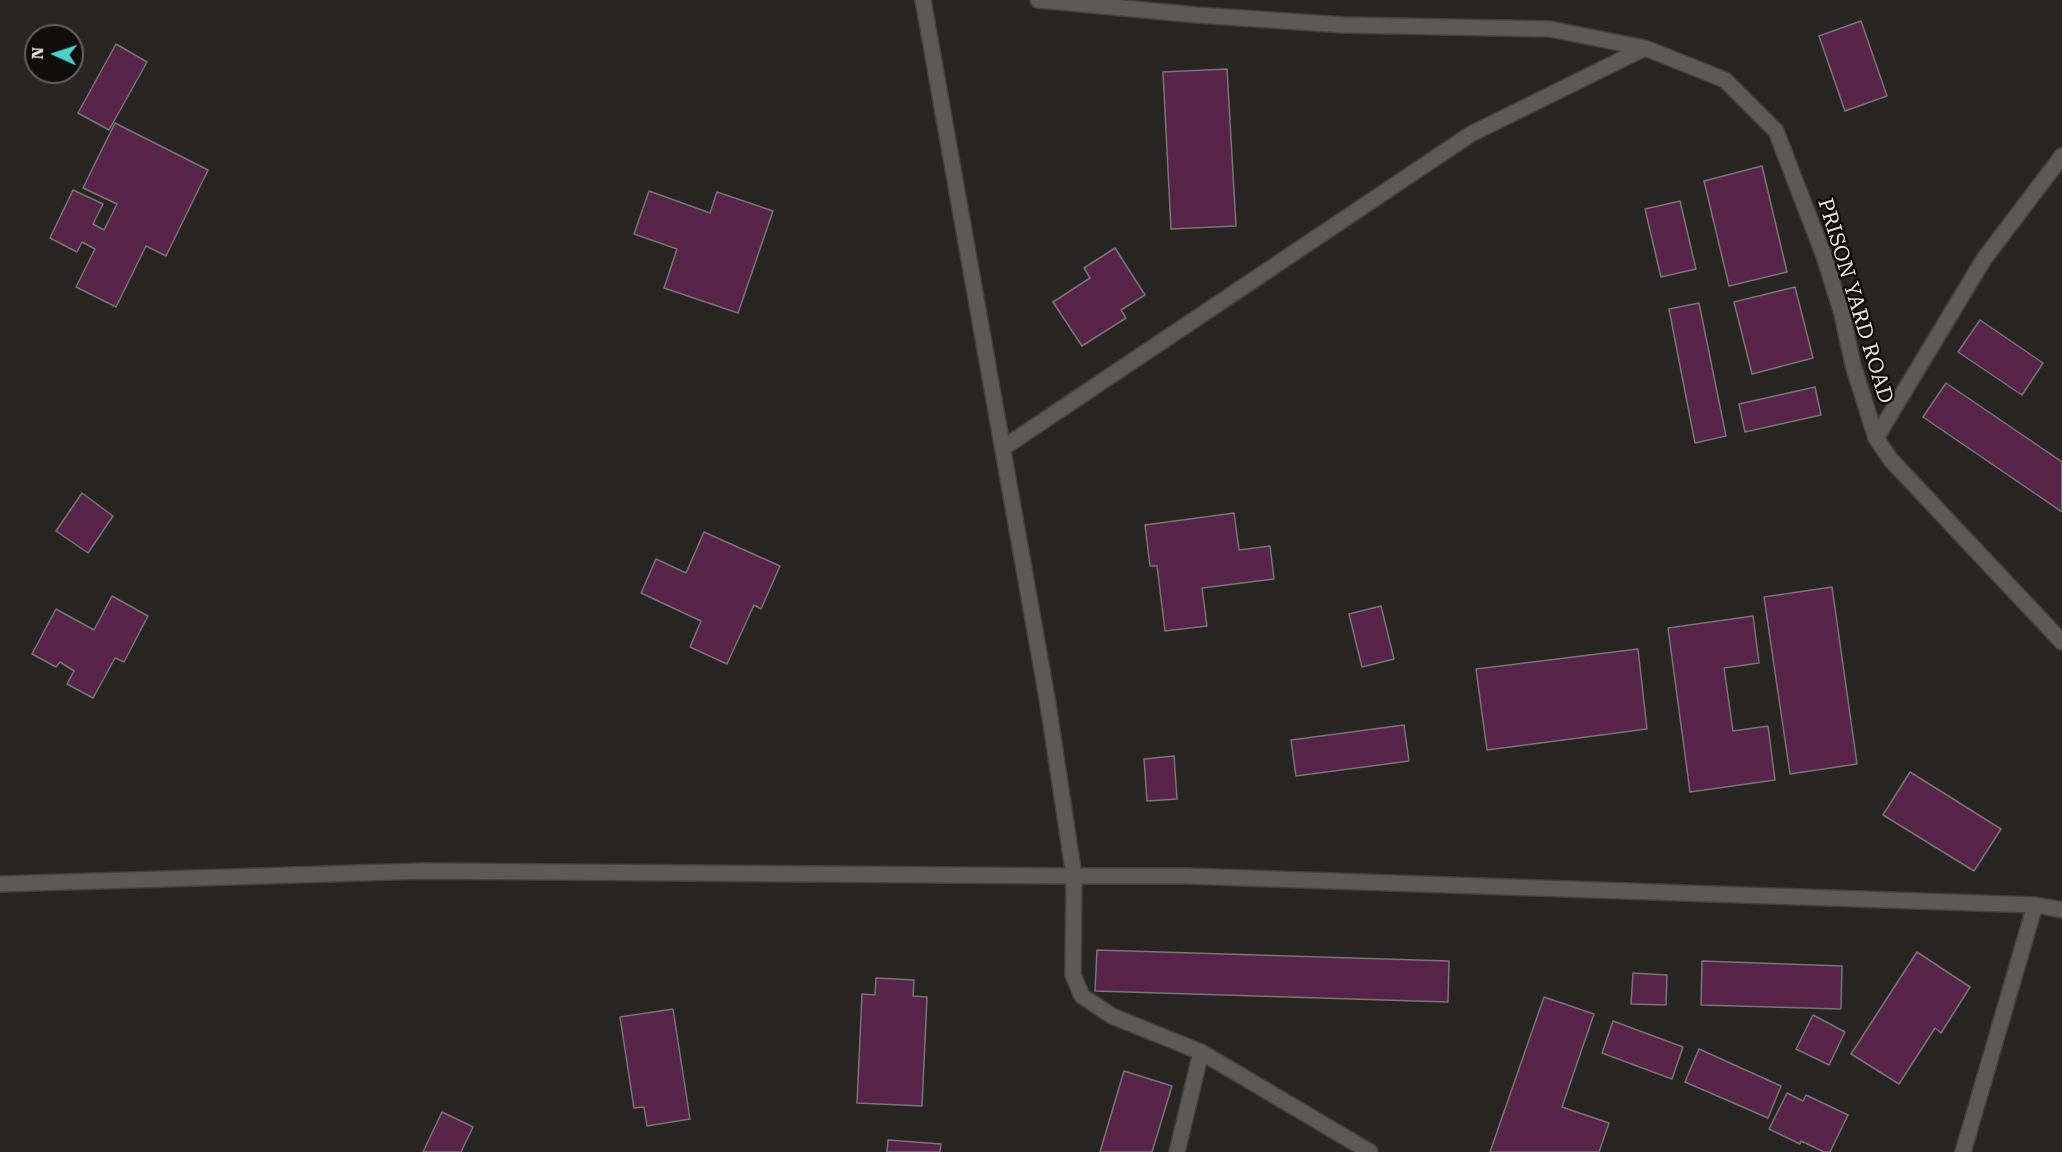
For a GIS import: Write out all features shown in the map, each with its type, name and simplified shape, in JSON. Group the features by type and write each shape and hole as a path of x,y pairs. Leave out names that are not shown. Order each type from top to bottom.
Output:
{"street":[{"path":"924,0 1048,704 1074,876 1073,975 1082,996 1112,1016 1201,1052 1370,1152"},
{"name":"PRISON YARD ROAD","path":"1038,0 1197,15 1344,25 1550,29 1645,48 1725,80 1776,131 1824,256 1842,314 1853,365 1876,438 1891,460 2062,642"},
{"path":"1003,448 1471,134 1645,48"},
{"path":"1876,438 1984,259 2062,156"},
{"path":"0,884 424,871 1186,876 2035,905 2062,910"},
{"path":"1964,1152 2035,905"},
{"path":"1177,1152 1201,1052"}],"building":[{"path":"1861,21 1887,96 1845,111 1819,36"},
{"path":"116,44 147,62 109,130 78,113"},
{"path":"1227,69 1236,226 1171,229 1163,72"},
{"path":"115,123 208,170 166,256 146,246 116,307 76,287 95,249 82,242 77,252 50,238 73,190 103,204 93,224 104,230 117,204 83,188"},
{"path":"1762,166 1787,272 1729,286 1704,181"},
{"path":"649,191 710,213 717,192 773,211 738,313 664,288 677,249 634,234"},
{"path":"1680,201 1696,269 1661,277 1645,209"},
{"path":"1115,248 1145,295 1121,310 1126,318 1082,346 1053,302 1090,278 1084,268"},
{"path":"1795,287 1813,358 1752,374 1734,302"},
{"path":"1699,303 1726,436 1695,443 1669,309"},
{"path":"1980,320 2043,363 2022,395 1958,352"},
{"path":"1946,383 2062,462 2062,512 1923,417"},
{"path":"1815,387 1821,415 1745,432 1739,404"},
{"path":"82,493 113,516 88,553 56,531"},
{"path":"1234,513 1239,550 1270,546 1274,579 1202,588 1207,626 1165,631 1157,566 1150,566 1145,525"},
{"path":"704,532 780,566 761,609 754,605 727,664 690,647 701,621 641,593 656,559 686,573"},
{"path":"1832,587 1857,764 1790,774 1764,597"},
{"path":"112,596 148,616 124,662 115,658 93,698 67,684 74,671 60,662 56,667 32,654 56,609 94,630"},
{"path":"1381,606 1394,659 1362,667 1349,614"},
{"path":"1753,616 1759,663 1724,668 1733,731 1768,726 1775,780 1690,792 1668,628"},
{"path":"1638,649 1647,729 1487,750 1476,669"},
{"path":"1404,725 1409,761 1296,776 1291,740"},
{"path":"1174,756 1177,799 1147,801 1144,759"},
{"path":"1910,772 2001,829 1974,871 1883,815"},
{"path":"1097,950 1449,961 1448,1002 1095,991"},
{"path":"1917,952 1970,987 1941,1033 1935,1028 1899,1084 1851,1054"},
{"path":"1702,961 1842,966 1841,1009 1701,1005"},
{"path":"1633,973 1667,975 1666,1005 1631,1004"},
{"path":"876,978 914,980 913,996 927,997 922,1106 857,1103 862,994 875,995"},
{"path":"1544,997 1594,1014 1562,1107 1609,1123 1599,1152 1490,1152"},
{"path":"673,1009 690,1119 647,1126 644,1107 634,1108 620,1017"},
{"path":"1813,1015 1845,1032 1829,1065 1796,1049"},
{"path":"1613,1021 1683,1047 1672,1079 1602,1053"},
{"path":"1699,1049 1781,1086 1768,1118 1685,1082"},
{"path":"1124,1071 1172,1086 1152,1152 1100,1152"},
{"path":"1787,1093 1803,1101 1806,1095 1848,1115 1830,1152 1824,1152 1801,1141 1800,1144 1769,1129"},
{"path":"442,1112 473,1127 461,1152 423,1152"},
{"path":"888,1140 941,1144 940,1152 887,1152"}]}
